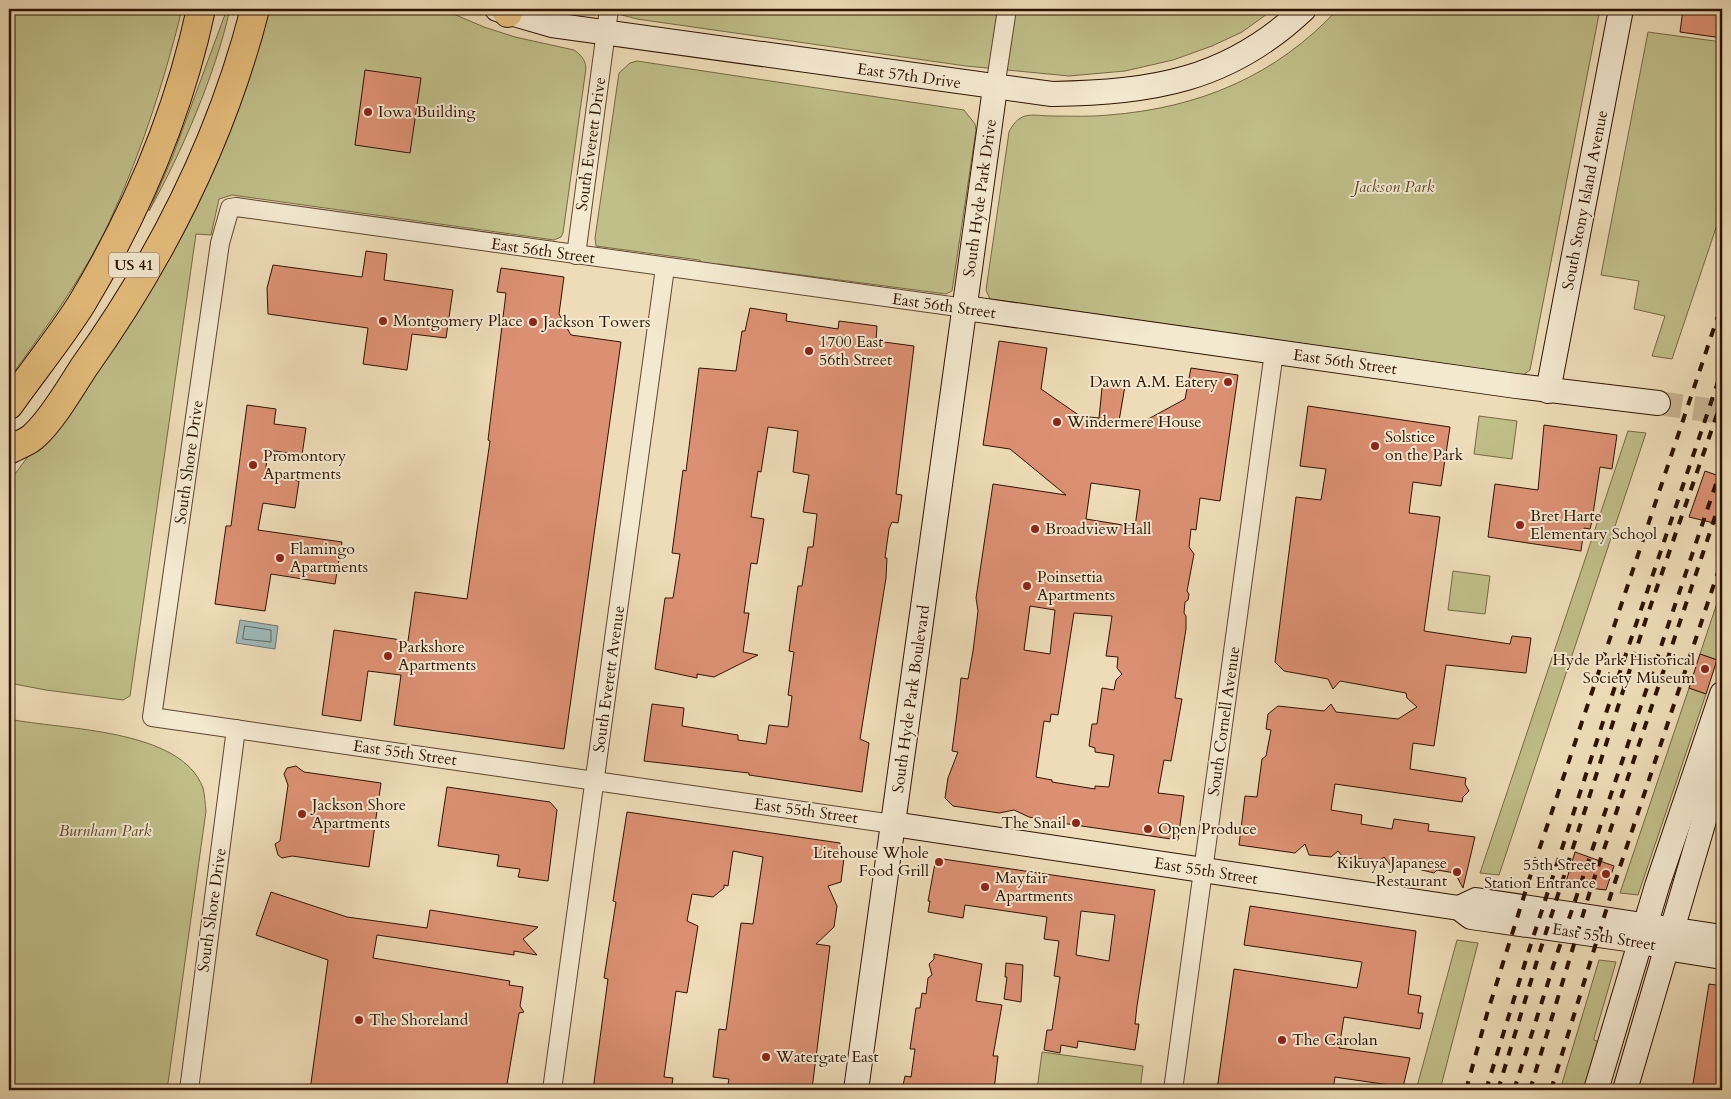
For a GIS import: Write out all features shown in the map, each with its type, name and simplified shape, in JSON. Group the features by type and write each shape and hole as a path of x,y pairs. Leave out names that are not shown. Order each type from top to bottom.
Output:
{"highway":[{"name":"US 41","path":"9,449 103,316 135,263 182,170 203,119 239,42 240,9"},
{"path":"239,42 255,9"},
{"name":"US 41","path":"9,405 81,304 139,195 166,129 199,20"}],"main road":[{"name":"East 57th Drive","path":"503,10 552,25 995,88 1052,94 1112,93 1174,83 1212,70 1248,52 1279,32 1304,9"},
{"name":"South Stony Island Avenue","path":"1548,390 1621,9"},
{"name":"South Hyde Park Drive","path":"966,308 995,88"},
{"name":"East 56th Street","path":"966,308 1548,390 1658,403"},
{"name":"South Hyde Park Boulevard","path":"856,1090 966,308"},
{"path":"1596,1090 1643,933 1722,694"},
{"path":"1624,1090 1722,759"},
{"name":"East 55th Street","path":"893,824 1459,908 1476,900 1669,938 1722,957"},
{"name":"East 55th Street","path":"1669,938 1722,937"}],"street":[{"name":"South Everett Drive","path":"576,255 609,9"},
{"path":"995,88 1007,9"},
{"name":"East 56th Street","path":"230,208 236,207 966,308"},
{"name":"South Shore Drive","path":"152,717 220,243 230,208"},
{"name":"South Everett Avenue","path":"552,1090 666,268"},
{"name":"South Cornell Avenue","path":"1173,1090 1274,352"},
{"name":"East 55th Street","path":"152,717 893,824"},
{"name":"South Shore Drive","path":"189,1090 236,729"}],"green space":[{"path":"9,9 182,9 167,67 138,152 116,208 93,254 71,291 9,379"},
{"path":"227,9 230,9 224,34 196,113 149,211 172,158"},
{"path":"262,9 442,9 484,27 515,37 574,50 584,60 586,68 563,233 561,237 554,240 232,195 219,199 211,235 196,234 130,696 123,700 9,683 9,482 76,392"},
{"path":"599,9 1274,9 1242,32 1212,46 1173,60 1125,71 1069,76 966,66 637,19"},
{"name":"Jackson Park","path":"1338,9 1600,9 1530,370 1523,375 990,299 986,290 1009,132 1018,120 1031,115 1095,116 1142,111 1174,105 1205,96 1234,85 1289,53 1314,33"},
{"path":"1648,32 1722,42 1722,210 1672,359 1652,356 1665,316 1634,309 1639,281 1601,275"},
{"path":"637,61 964,110 975,124 976,130 952,291 946,294 718,264 714,267 701,265 699,260 596,246 595,238 619,73 630,63"},
{"path":"1479,416 1517,421 1512,459 1474,454"},
{"path":"1628,431 1646,433 1499,875 1480,873"},
{"path":"1453,571 1490,576 1485,614 1448,610"},
{"path":"1722,588 1722,646 1717,660 1700,654"},
{"path":"1689,688 1706,694 1638,895 1620,893"},
{"name":"Burnham Park","path":"9,719 118,735 146,743 171,753 191,768 203,788 206,811 167,1090 9,1090"},
{"path":"1457,940 1478,943 1440,1090 1416,1090"},
{"path":"1599,960 1616,962 1594,1038 1594,1040 1599,1042 1585,1090 1560,1090"},
{"path":"1042,1052 1143,1066 1140,1090 1037,1090"}],"water":[{"path":"240,620 278,626 275,649 236,643"}],"building":[{"path":"1683,9 1722,9 1722,38 1680,32"},
{"name":"Iowa Building","path":"365,70 421,78 410,153 355,145"},
{"name":"Montgomery Place","path":"366,251 387,254 384,280 453,290 446,338 412,334 407,370 363,364 368,328 268,314 267,288 273,265 362,277"},
{"path":"501,268 564,277 559,314 571,335 621,342 564,749 394,725 401,675 368,671 361,721 322,715 334,630 408,641 415,592 467,599 490,441 488,440 506,293 497,292"},
{"path":"750,308 787,314 786,321 838,329 839,321 877,326 876,341 914,346 896,494 902,495 898,523 892,522 889,529 885,558 887,558 886,578 860,739 869,743 862,792 749,775 749,773 644,761 652,704 684,708 682,726 738,735 738,740 766,744 769,725 788,727 792,696 788,695 794,652 789,651 798,586 802,586 808,547 813,547 817,514 803,512 809,475 793,472 798,431 768,427 761,472 758,471 751,517 764,519 757,564 751,563 744,613 749,613 743,652 758,655 714,677 697,674 697,678 655,669 665,598 673,598 680,554 672,553 683,470 686,471 699,368 736,371 742,331 745,331"},
{"path":"999,341 1047,348 1041,389 1080,416 1099,418 1102,388 1107,384 1125,386 1119,421 1139,424 1185,399 1191,368 1238,375 1220,501 1200,498 1196,530 1191,529 1189,547 1194,554 1187,591 1189,594 1188,600 1185,602 1186,629 1175,698 1182,699 1171,761 1164,760 1158,793 1184,796 1178,840 1061,823 1029,817 1014,810 999,813 953,806 945,798 948,778 958,752 952,751 961,678 968,679 973,651 978,611 976,598 993,484 1066,495 1010,449 983,445","holes":["1091,483 1140,490 1135,527 1086,519","1030,606 1055,610 1050,654 1024,650","1074,613 1112,616 1106,656 1118,657 1117,668 1122,674 1116,680 1114,690 1102,688 1097,724 1092,724 1089,746 1095,748 1095,752 1114,755 1109,787 1095,786 1095,789 1052,782 1052,780 1036,777 1044,721 1050,722 1051,714 1058,715"]},
{"path":"247,405 276,409 274,424 306,428 302,455 268,450 265,476 299,481 295,508 263,503 258,530 342,542 335,584 271,574 265,611 215,604 226,526 231,526"},
{"path":"1308,406 1450,427 1441,486 1413,482 1409,513 1440,517 1424,631 1510,644 1512,636 1531,638 1526,673 1446,665 1434,746 1413,743 1410,769 1466,778 1465,784 1469,791 1463,797 1462,802 1335,784 1331,810 1362,815 1361,824 1392,829 1394,819 1429,824 1428,831 1475,837 1463,888 1455,873 1437,870 1434,873 1398,864 1393,869 1384,857 1373,866 1369,860 1352,858 1347,862 1338,851 1331,857 1309,855 1305,844 1295,853 1239,845 1245,796 1257,797 1262,759 1266,756 1271,730 1266,729 1268,714 1278,706 1324,711 1331,704 1336,712 1398,719 1417,707 1407,698 1406,693 1340,681 1333,689 1328,679 1284,671 1275,662 1296,497 1321,500 1326,469 1300,466"},
{"path":"1544,425 1617,435 1612,469 1600,467 1592,521 1590,529 1584,528 1581,551 1488,537 1495,484 1538,490"},
{"path":"1705,471 1722,477 1722,525 1689,517"},
{"name":"Hyde Park Historical Society Museum","path":"1700,654 1717,660 1706,694 1689,688"},
{"name":"Jackson Shore Apartments","path":"296,766 304,772 381,783 369,867 292,856 282,858 278,855 275,844 280,841 288,785 284,774 287,768"},
{"path":"447,787 550,802 557,810 548,881 518,877 520,869 497,866 499,855 438,846"},
{"path":"627,812 840,843 842,850 845,850 841,882 828,886 837,906 834,927 816,944 830,946 812,1089 727,1090 729,1079 713,1077 719,1029 726,1030 741,923 753,924 763,857 733,851 728,886 724,885 724,888 713,897 692,894 687,921 698,926 687,993 676,991 664,1077 673,1078 671,1090 593,1090 608,979 604,978 616,902 613,901"},
{"path":"1575,852 1614,866 1606,890 1565,885"},
{"path":"936,858 1155,890 1137,1006 1135,1024 1139,1024 1135,1050 1078,1041 1077,1048 1061,1045 1060,1053 1044,1050 1047,1030 1052,1030 1060,977 1054,976 1059,941 1044,939 1047,917 965,905 963,918 928,912 930,901 928,901","holes":["1081,911 1115,915 1109,961 1076,955"]},
{"path":"271,892 347,917 427,928 430,910 538,927 523,939 537,955 514,951 514,955 377,935 373,958 510,981 509,985 523,987 520,1006 524,1012 519,1013 506,1090 310,1090 328,960 256,935"},
{"path":"1250,906 1416,931 1408,994 1421,996 1418,1013 1423,1013 1420,1029 1344,1017 1339,1048 1410,1058 1403,1087 1335,1077 1333,1090 1217,1090 1234,969 1357,988 1362,962 1244,945"},
{"path":"934,954 982,964 976,1001 1002,1005 993,1056 998,1056 994,1090 902,1090 905,1076 911,1077 915,1049 910,1049 916,1008 920,1008 922,993 926,994 928,978 932,975 929,964 934,959"},
{"path":"1006,963 1023,965 1021,1002 1004,999 1007,977 1005,977"},
{"path":"1709,984 1722,986 1722,1090 1692,1090"}],"tunnel":[{"path":"1658,403 1722,412"}],"railway":[{"path":"1466,1090 1487,1014 1529,880 1722,304"},
{"path":"1486,1090 1602,725 1722,370"},
{"path":"1498,1090 1540,951 1646,619 1722,400"},
{"path":"1514,1090 1557,954 1722,466"},
{"path":"1530,1090 1591,888 1722,496"},
{"path":"1551,1090 1612,891 1722,560"}],"place":[{"name":"Iowa Building","path":"368,112"},
{"name":"Montgomery Place","path":"383,321"},
{"name":"Jackson Towers","path":"533,322"},
{"name":"1700 East 56th Street","path":"809,351"},
{"name":"Dawn A.M. Eatery","path":"1228,382"},
{"name":"Windermere House","path":"1057,422"},
{"name":"Solstice on the Park","path":"1375,446"},
{"name":"Promontory Apartments","path":"253,465"},
{"name":"Bret Harte Elementary School","path":"1520,525"},
{"name":"Broadview Hall","path":"1035,529"},
{"name":"Flamingo Apartments","path":"280,558"},
{"name":"Poinsettia Apartments","path":"1027,586"},
{"name":"Parkshore Apartments","path":"388,656"},
{"name":"Hyde Park Historical Society Museum","path":"1705,669"},
{"name":"Jackson Shore Apartments","path":"302,814"},
{"name":"The Snail","path":"1076,823"},
{"name":"Open Produce","path":"1148,829"},
{"name":"Litehouse Whole Food Grill","path":"939,862"},
{"name":"Kikuya Japanese Restaurant","path":"1457,872"},
{"name":"55th Street Station Entrance","path":"1606,874"},
{"name":"Mayfair Apartments","path":"985,887"},
{"name":"The Shoreland","path":"359,1020"},
{"name":"The Carolan","path":"1282,1040"},
{"name":"Watergate East","path":"766,1057"}]}
